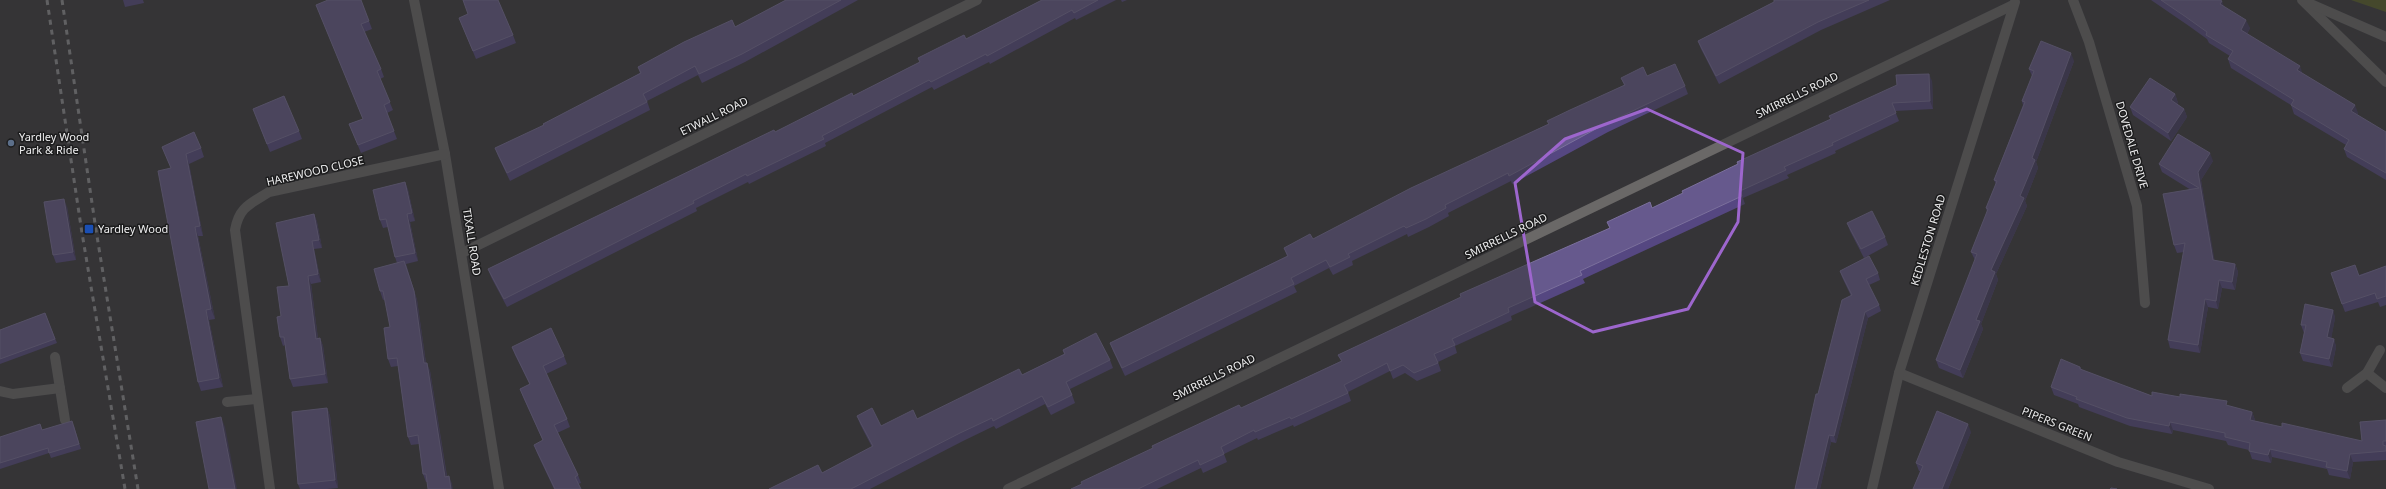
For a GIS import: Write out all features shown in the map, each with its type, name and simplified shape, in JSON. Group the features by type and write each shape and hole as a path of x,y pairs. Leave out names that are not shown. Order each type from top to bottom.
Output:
{"street":[{"name":"TIXALL ROAD","path":"414,0 445,154 499,489"},
{"name":"ETWALL ROAD","path":"462,253 977,0"},
{"name":"DOVEDALE DRIVE","path":"2073,0 2089,42 2137,206 2145,302"},
{"path":"2302,0 2386,37"},
{"path":"2302,0 2386,82"},
{"name":"KEDLESTON ROAD","path":"1872,489 1899,373 2015,2"},
{"name":"SMIRRELLS ROAD","path":"1008,489 2015,2"},
{"name":"HAREWOOD CLOSE","path":"270,489 235,230 237,216 248,205 269,192 445,154"},
{"path":"2347,388 2367,372 2380,350"},
{"path":"55,357 65,420"},
{"path":"2367,372 2386,388"},
{"name":"PIPERS GREEN","path":"1899,373 2118,462 2208,489"},
{"path":"0,391 13,394 60,388"},
{"path":"227,402 257,399"}],"highlighted area":[{"path":"1647,109 1743,153 1738,222 1688,309 1593,332 1535,302 1515,183 1565,139"}],"green space":[{"path":"2351,0 2386,0 2386,12"}],"building":[{"path":"328,0 361,0 369,21 361,24 381,69 377,71 390,102 384,105 394,131 358,145 349,124 363,119 316,5"},
{"path":"463,0 498,0 513,35 473,51 459,18 468,14"},
{"path":"786,0 841,0 742,54 699,74 695,66 643,94 647,102 507,173 495,148 544,125 543,124 641,73 638,67 684,42 732,20 735,27"},
{"path":"1042,0 1098,0 1074,13 1072,10 987,56 986,54 931,82 929,80 822,136 824,139 747,176 746,174 693,201 694,203 504,299 488,269 774,130 775,132 852,93 853,96 920,62 918,58 964,35 966,39"},
{"path":"1774,0 1869,0 1818,22 1716,76 1698,41 1774,2"},
{"path":"2161,0 2222,1 2220,4 2246,20 2241,30 2300,66 2297,70 2355,105 2351,111 2386,132 2386,173 2344,149 2349,140 2291,105 2294,100 2228,59 2233,51 2206,35 2207,32"},
{"path":"2041,41 2071,53 2032,158 2035,160 2020,196 2024,198 1991,270 1995,272 1976,320 1980,321 1960,370 1936,360 1977,254 1971,252 1997,181 1994,180 2025,102 2022,101 2034,71 2029,69"},
{"path":"1675,64 1685,86 1605,124 1509,176 1508,173 1445,205 1446,208 1426,219 1406,228 1404,226 1348,254 1350,257 1330,267 1326,260 1291,278 1294,284 1122,368 1110,343 1288,256 1284,248 1310,234 1313,239 1411,188 1549,124 1547,121 1625,85 1621,78 1643,67 1647,76"},
{"path":"1929,74 1930,101 1892,103 1896,113 1832,143 1833,145 1784,167 1786,170 1740,191 1742,196 1580,271 1582,275 1508,308 1509,312 1452,339 1455,345 1434,354 1438,363 1414,373 1403,365 1390,371 1387,363 1344,385 1348,393 1291,419 1290,417 1255,432 1254,430 1221,447 1224,454 1200,465 1198,460 1138,489 1071,489 1082,484 1081,482 1153,448 1152,446 1239,405 1241,408 1342,361 1338,355 1461,297 1460,294 1610,228 1607,222 1650,202 1652,208 1683,193 1682,191 1738,164 1737,162 1831,119 1829,116 1897,85 1896,75"},
{"path":"2150,78 2175,94 2171,100 2184,109 2168,133 2130,107"},
{"path":"284,96 299,131 267,144 253,109"},
{"path":"194,132 201,148 186,154 200,226 195,227 211,309 206,310 219,378 198,382 158,171 171,168 162,147"},
{"path":"2178,134 2210,153 2198,172 2213,260 2235,264 2232,282 2219,280 2216,301 2205,299 2198,345 2168,340 2185,243 2174,245 2163,194 2199,188 2159,164"},
{"path":"405,182 412,213 407,214 415,253 395,257 386,219 380,220 373,190"},
{"path":"64,199 73,252 53,255 44,202"},
{"path":"1872,211 1885,237 1861,249 1847,223"},
{"path":"314,214 319,240 312,241 318,274 308,276 316,339 320,338 325,374 290,379 284,337 280,337 277,317 281,316 277,287 289,286 276,223"},
{"path":"1869,256 1878,273 1866,279 1879,305 1865,312 1834,436 1829,435 1816,489 1795,489 1816,394 1818,394 1842,300 1852,295 1840,271"},
{"path":"404,261 414,291 424,363 427,363 445,477 449,476 451,489 428,489 426,474 423,474 418,435 408,437 397,358 388,359 384,328 390,327 383,291 380,291 374,269"},
{"path":"2355,265 2359,276 2386,266 2386,296 2377,299 2375,293 2342,304 2331,273"},
{"path":"2305,304 2333,310 2327,337 2334,339 2329,359 2300,353 2306,325 2301,325"},
{"path":"45,313 55,339 0,359 0,330"},
{"path":"551,328 564,356 543,366 567,419 554,425 578,475 575,477 581,489 555,489 534,445 543,440 520,389 530,384 512,347"},
{"path":"1096,333 1110,360 1066,382 1072,395 1048,407 1042,396 993,421 992,418 960,433 851,489 769,489 818,465 822,473 873,446 857,416 872,408 881,426 913,410 917,419 1019,369 1022,375 1065,354 1063,350"},
{"path":"2061,359 2080,367 2080,369 2152,396 2152,392 2180,397 2180,394 2227,401 2226,405 2252,412 2250,420 2282,427 2282,423 2362,441 2360,422 2386,420 2386,441 2383,441 2383,445 2386,446 2386,451 2350,454 2347,471 2326,467 2327,462 2270,449 2268,455 2249,451 2250,443 2225,437 2225,433 2170,422 2169,426 2127,418 2076,399 2077,397 2051,387"},
{"path":"327,408 335,480 298,484 292,412"},
{"path":"1937,411 1968,424 1942,489 1913,489 1923,466 1916,463"},
{"path":"221,417 235,489 209,489 196,422"},
{"path":"72,421 79,444 49,453 48,448 0,463 0,437 40,424 42,430"}],"railway":[{"path":"47,0 82,233 125,489"},
{"path":"62,0 96,230 138,489"}],"place":[{"name":"Yardley Wood Park & Ride","path":"11,143"},
{"name":"Yardley Wood","path":"89,229"}]}
